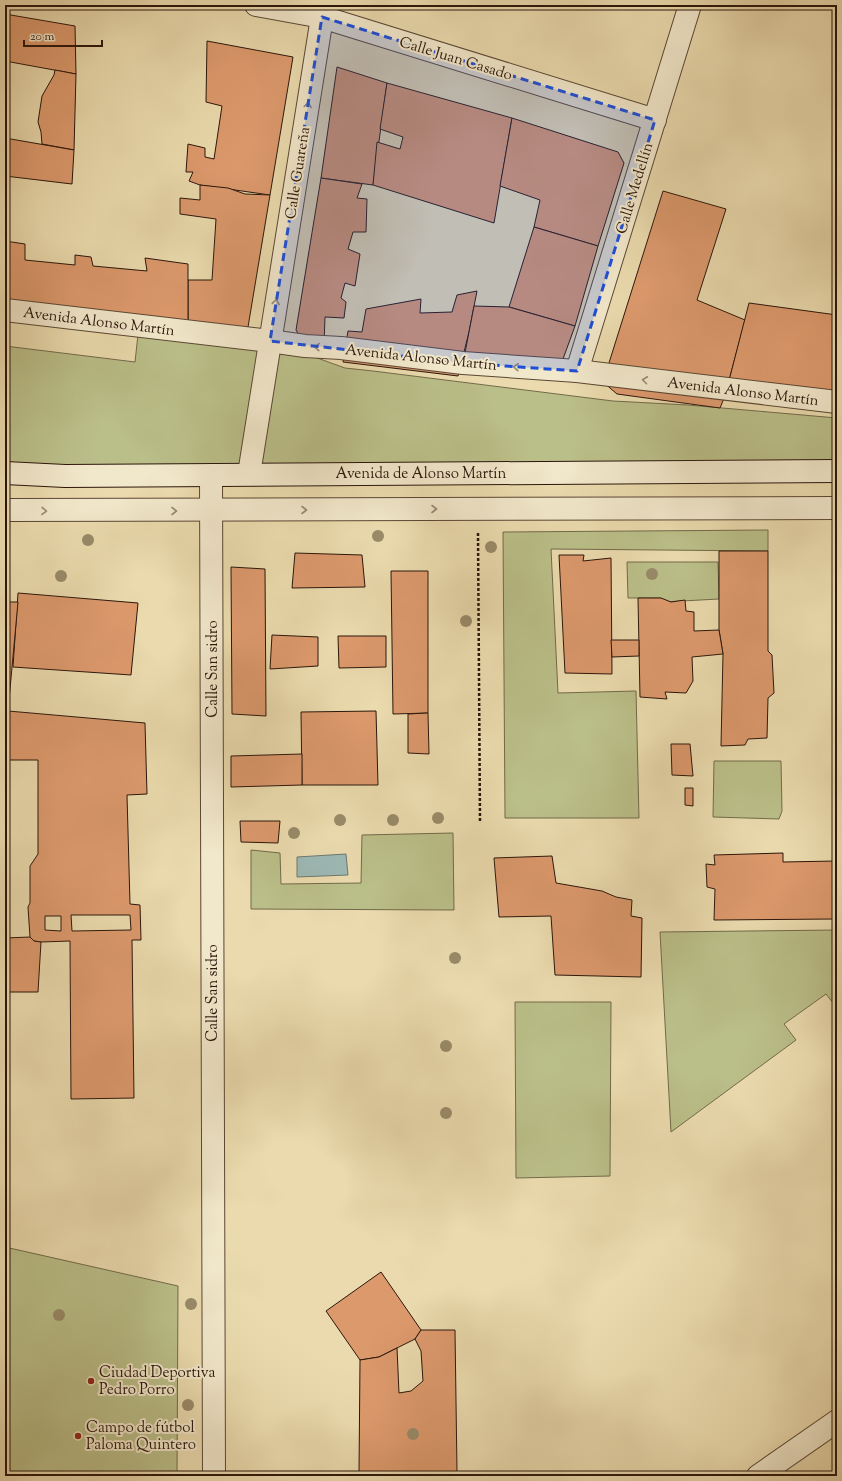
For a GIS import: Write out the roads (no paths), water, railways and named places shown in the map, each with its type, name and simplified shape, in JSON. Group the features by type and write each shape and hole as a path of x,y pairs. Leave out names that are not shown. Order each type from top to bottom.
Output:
{"street":[{"name":"Calle Juan Casado","path":"256,5 323,11 655,120"},
{"name":"Calle Medellín","path":"577,371 690,5"},
{"name":"Calle Guareña","path":"249,474 323,11"},
{"name":"Avenida Alonso Martín","path":"5,310 305,346 341,348 463,363 577,371 837,402"},
{"name":"Avenida de Alonso Martín","path":"5,473 65,476 837,471"},
{"name":"Calle San sidro","path":"211,475 214,1476"},
{"path":"5,510 837,508"},
{"path":"758,1476 837,1421"}],"water":[{"path":"346,854 348,875 297,877 297,857"}],"place":[{"name":"Ciudad Deportiva Pedro Porro","path":"91,1381"},
{"name":"Campo de fútbol Paloma Quintero","path":"78,1436"}]}
